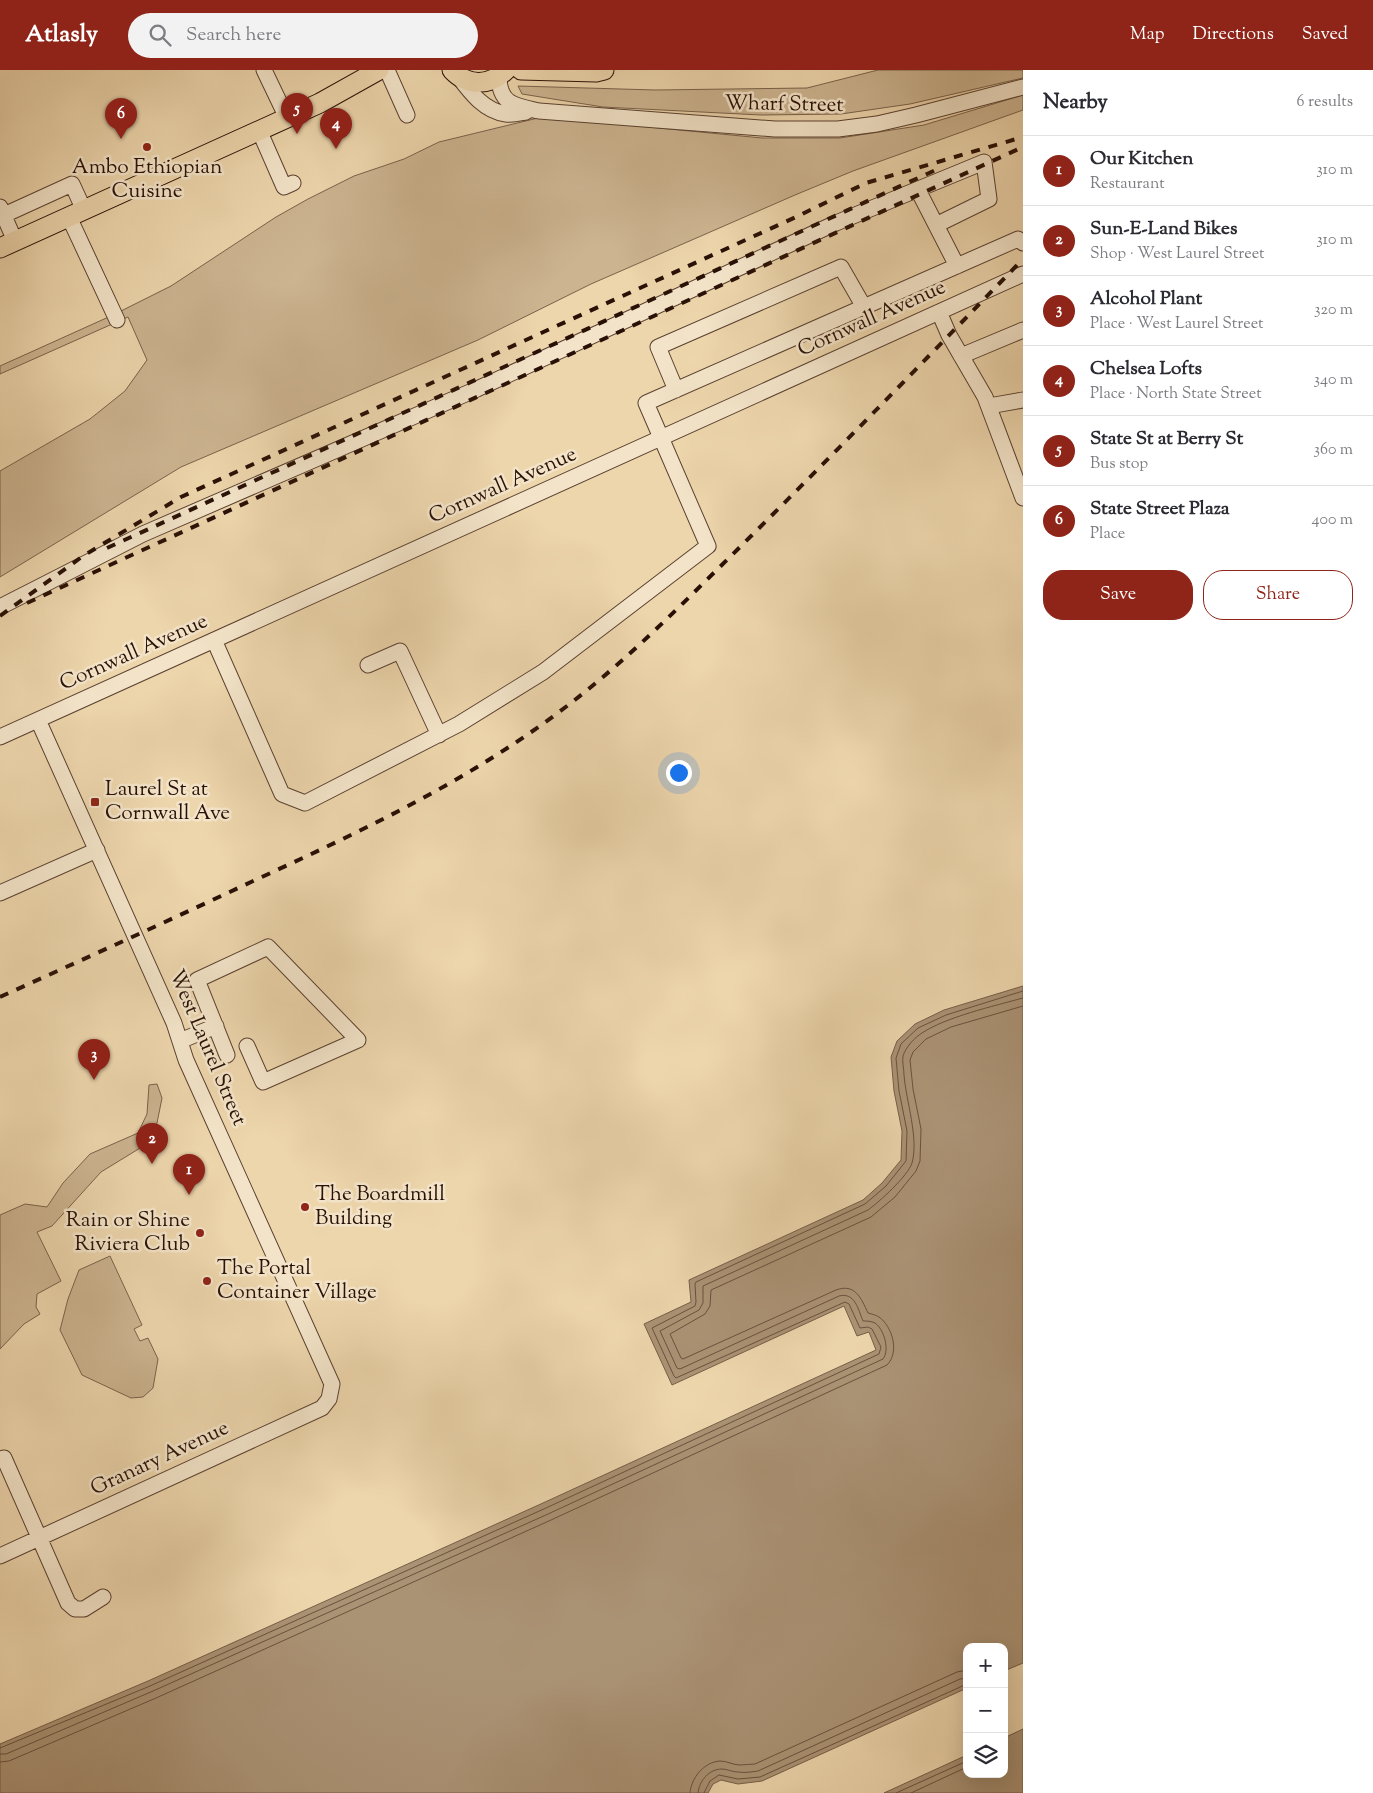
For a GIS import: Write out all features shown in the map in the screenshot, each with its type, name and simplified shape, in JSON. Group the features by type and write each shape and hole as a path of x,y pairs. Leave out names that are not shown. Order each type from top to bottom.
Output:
{"main road":[{"path":"8,245 320,103 379,70"},
{"path":"521,70 596,72 604,70"},
{"path":"455,73 468,81 478,83 490,81 503,73"}],"street":[{"path":"264,70 286,118"},
{"path":"387,70 407,115"},
{"path":"455,73 471,95 495,111 507,114 539,111"},
{"path":"503,73 500,90 508,102 515,106 539,111"},
{"name":"Wharf Street","path":"539,111 776,129 838,129 900,119 1023,87"},
{"path":"259,130 284,187 293,183"},
{"path":"0,606 143,534 468,393 836,223 984,162 989,199 936,225"},
{"path":"8,245 2,211 72,184 77,213 117,320"},
{"path":"918,190 957,266"},
{"path":"214,640 282,794 305,803 439,735 544,672 708,546 646,403 1018,239 1023,243"},
{"path":"676,390 658,347 841,267 864,307"},
{"name":"Cornwall Avenue","path":"0,737 1023,274"},
{"path":"940,312 949,335 987,402 1023,498"},
{"path":"961,356 1023,330"},
{"path":"987,402 1023,400"},
{"path":"368,665 400,651 439,735"},
{"name":"West Laurel Street","path":"38,720 165,1002 186,1060 332,1384 331,1394"},
{"path":"0,893 97,850"},
{"path":"227,1055 197,980 268,947 358,1040 263,1082 247,1046"},
{"path":"180,1040 216,1026"},
{"name":"Granary Avenue","path":"0,1556 322,1408 331,1394"},
{"path":"0,1460 4,1458 71,1607 84,1609 102,1597"}],"shaded area":[{"path":"878,70 1023,70 1023,78 910,104 841,114 761,115 603,107 522,94 518,86 655,90 807,88"},
{"path":"1023,95 1023,110 853,171 795,195 591,284 478,340 181,467 0,577 0,471 90,419 125,391 147,360 128,317 0,374 0,366 113,315 171,286 276,217 354,176 404,159 439,142 538,118 762,138 840,138 924,125"},
{"path":"157,1084 162,1098 157,1123 145,1145 101,1172 52,1226 37,1232 61,1281 37,1294 36,1307 40,1314 24,1324 0,1349 0,1215 25,1204 47,1207 63,1183 90,1154 138,1133 147,1114 149,1085"},
{"path":"110,1256 142,1325 134,1329 140,1341 148,1338 158,1359 153,1388 143,1397 131,1398 82,1375 60,1330 68,1299 79,1270"}],"water":[{"path":"1023,986 1023,1663 1008,1669 1008,1643 963,1643 963,1690 762,1781 738,1784 721,1780 713,1784 708,1793 0,1793 0,1744 148,1681 876,1350 869,1332 857,1336 844,1306 672,1385 644,1324 691,1302 689,1280 863,1200 882,1183 901,1160 902,1131 894,1091 891,1057 897,1041 915,1024 944,1010"},
{"path":"1023,1729 1023,1793 884,1793 963,1757 963,1778 1008,1778 1008,1736"}],"railway":[{"path":"0,616 83,556 181,497 796,217 866,183 1023,137"},
{"path":"27,603 1023,147"},
{"path":"107,548 940,168"},
{"path":"0,997 189,911 401,810 474,769 544,723 596,683 669,617 811,476 1023,259"}],"place":[{"name":"State St at Berry St","path":"297,134"},
{"name":"State Street Plaza","path":"121,139"},
{"name":"Ambo Ethiopian Cuisine","path":"147,147"},
{"name":"Chelsea Lofts","path":"336,149"},
{"name":"Laurel St at Cornwall Ave","path":"95,802"},
{"name":"Alcohol Plant","path":"94,1080"},
{"name":"Sun-E-Land Bikes","path":"152,1164"},
{"name":"Our Kitchen","path":"189,1195"},
{"name":"The Boardmill Building","path":"305,1207"},
{"name":"Rain or Shine Riviera Club","path":"200,1233"},
{"name":"The Portal Container Village","path":"207,1281"}]}
